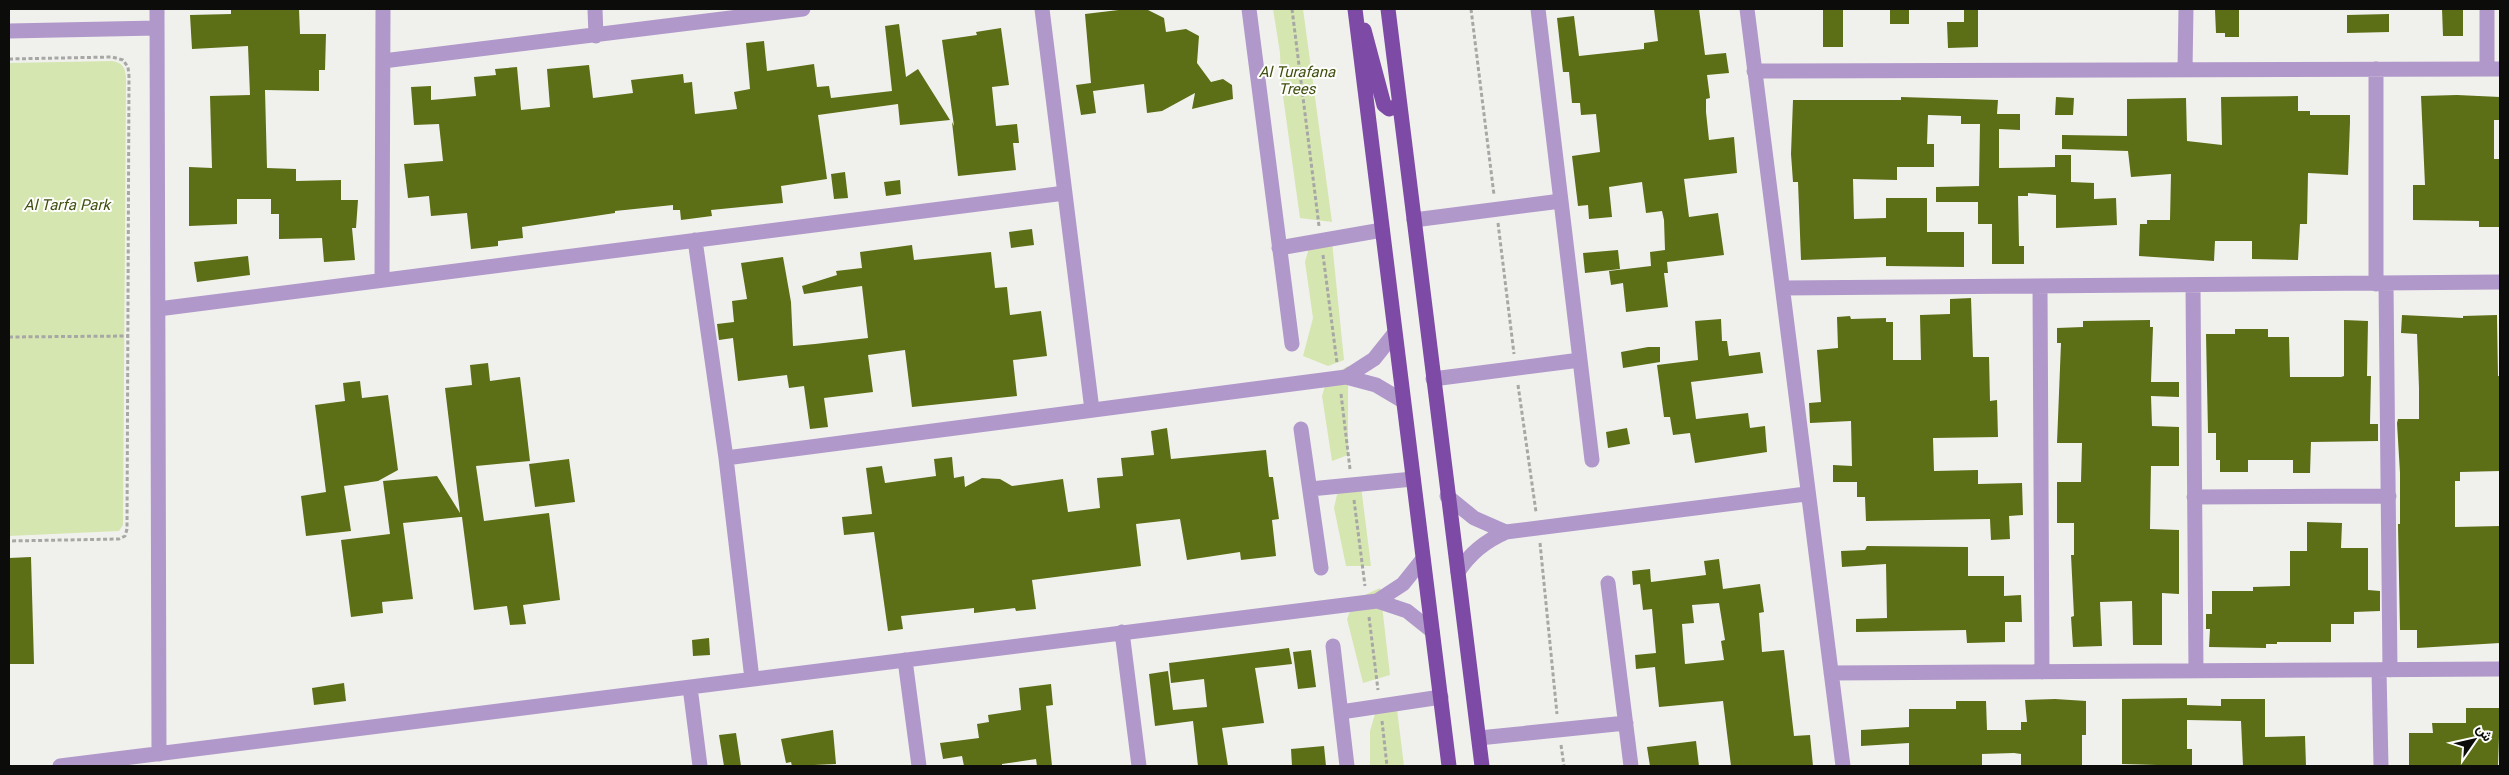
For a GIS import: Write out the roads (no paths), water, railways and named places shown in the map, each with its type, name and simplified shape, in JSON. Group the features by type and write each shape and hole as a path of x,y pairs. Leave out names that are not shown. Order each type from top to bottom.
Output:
{"main road":[{"path":"1388,9 1482,766"},
{"path":"1355,11 1369,45 1384,105 1389,109 1400,105"},
{"path":"1355,11 1449,766"}],"street":[{"path":"157,9 159,754"},
{"path":"382,280 383,9"},
{"path":"595,9 596,36"},
{"path":"383,62 803,9"},
{"path":"1042,9 1092,410"},
{"path":"1249,9 1292,344"},
{"path":"1538,9 1592,460"},
{"path":"1747,9 1783,288 1806,494 1842,766"},
{"path":"2185,70 2186,9"},
{"path":"1754,71 2494,69 2487,9"},
{"path":"9,31 157,28"},
{"path":"2376,69 2381,284 2389,496 2381,766"},
{"path":"158,309 1064,193"},
{"path":"1414,220 1561,201"},
{"path":"1279,248 1382,230"},
{"path":"695,240 726,458 752,679"},
{"path":"1783,288 2500,282"},
{"path":"2040,286 2042,672"},
{"path":"2193,286 2196,671"},
{"path":"1346,377 1374,359 1394,334"},
{"path":"1433,379 1580,360"},
{"path":"726,458 1346,377 1376,385 1403,401"},
{"path":"1301,429 1320,568"},
{"path":"1310,490 1413,478"},
{"path":"1458,572 1473,552 1494,537 1506,532 1806,494"},
{"path":"1447,496 1474,518 1506,532"},
{"path":"2194,497 2389,496"},
{"path":"60,766 1377,601 1403,584 1423,559"},
{"path":"1608,583 1631,766"},
{"path":"1377,601 1407,612 1432,631"},
{"path":"1122,632 1139,766"},
{"path":"1333,646 1347,766"},
{"path":"905,660 919,766"},
{"path":"1831,673 2500,669"},
{"path":"690,688 700,766"},
{"path":"1341,712 1441,697"},
{"path":"1479,738 1626,723"}],"park label":[{"name":"Al Turafana Trees","path":"1297,82"},
{"name":"Al Tarfa Park","path":"67,206"}]}
